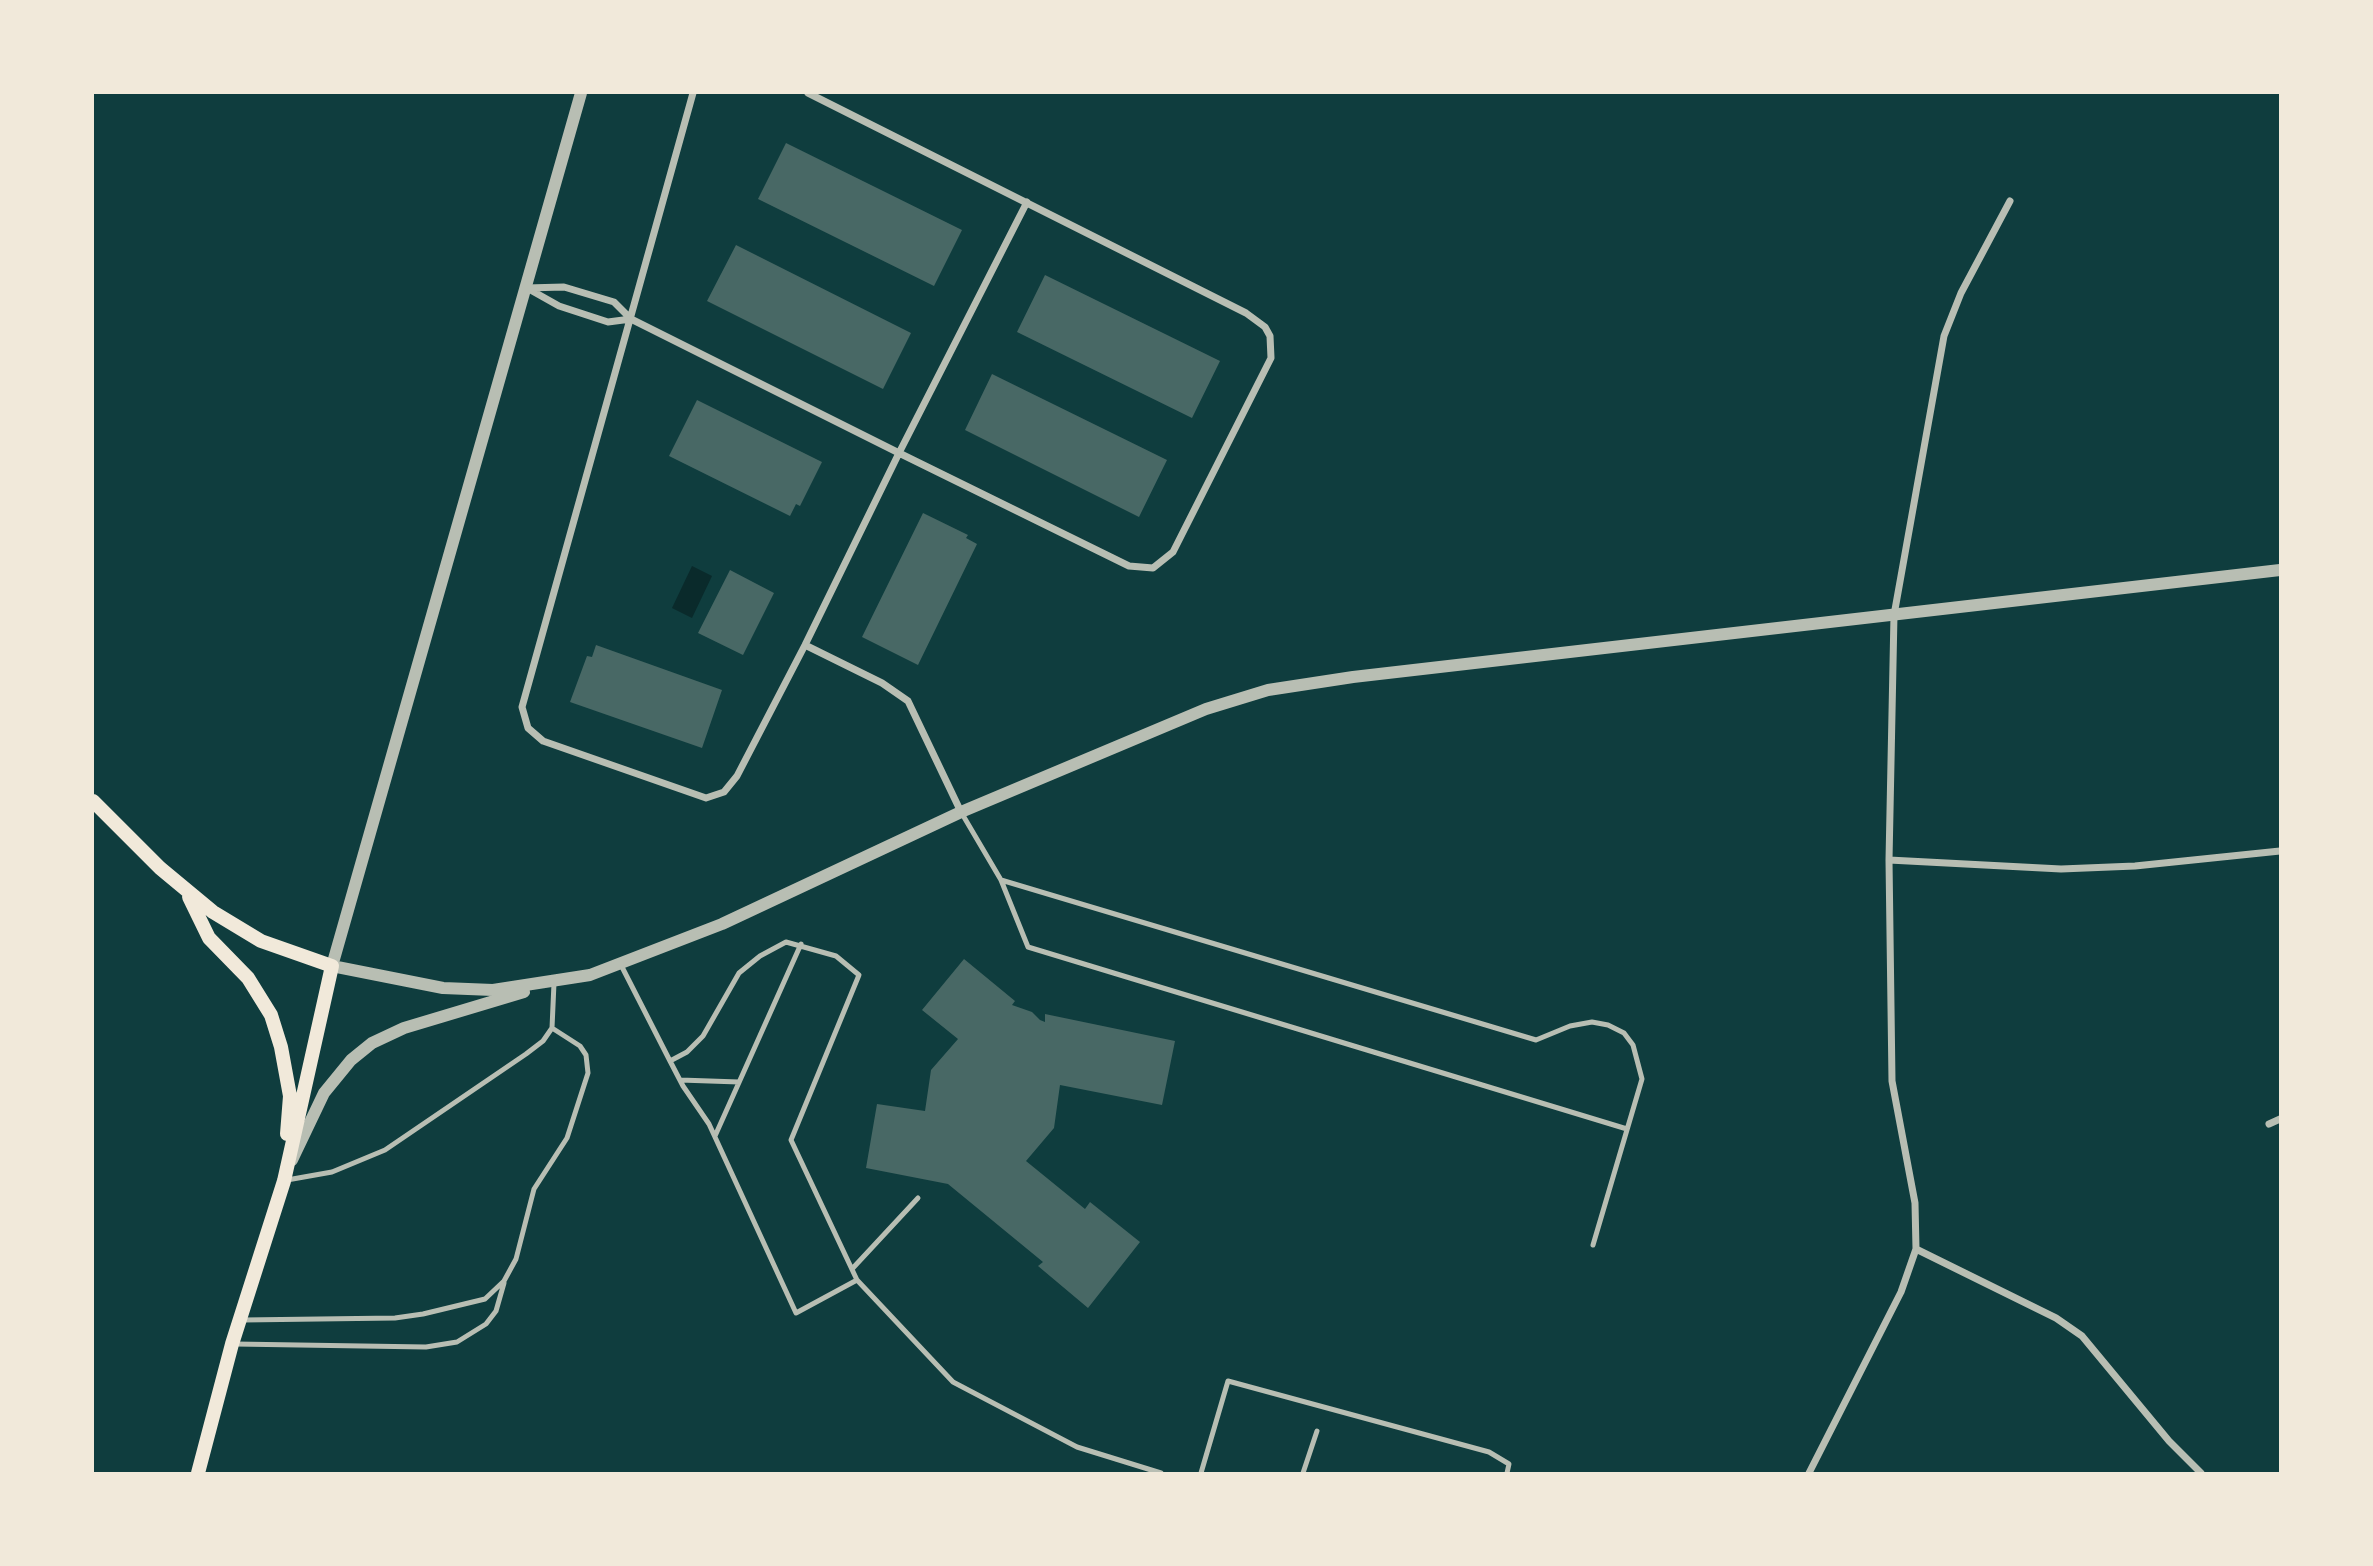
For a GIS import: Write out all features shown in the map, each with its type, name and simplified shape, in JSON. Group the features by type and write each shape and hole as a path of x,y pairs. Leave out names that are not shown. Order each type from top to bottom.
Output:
{"main road":[{"path":"93,801 187,892 213,912 261,941 332,966 284,1178 232,1344 198,1473"},
{"path":"187,892 209,938 254,988 276,1028 290,1096 284,1178"}],"street":[{"path":"554,983 494,990 443,988 332,966 581,93"},
{"path":"694,93 524,693 523,718 528,728 543,741 698,796 715,797 730,786 737,776 1027,202"},
{"path":"526,288 564,287 614,302 631,319 1129,566 1140,569 1161,564 1178,544 1266,369 1271,358 1270,336 1258,320 1246,313 808,93"},
{"path":"1810,1473 1901,1292 1916,1250 1915,1203 1892,1081 1889,860 1894,614 1944,336 1961,293 2010,201"},
{"path":"526,288 559,306 608,322 631,319"},
{"path":"284,1178 324,1093 351,1060 372,1043 404,1028 621,965 722,924 961,812 1206,709 1268,690 1353,677 2280,570"},
{"path":"805,645 882,683 908,701 961,812"},
{"path":"1889,860 2061,869 2135,866 2280,851"},
{"path":"2269,1124 2280,1119"},
{"path":"1916,1250 2056,1318 2082,1336 2169,1441 2201,1473"}],"lane":[{"path":"961,812 1001,880 1028,947 1627,1129"},
{"path":"1001,880 1536,1040 1570,1026 1592,1022 1608,1025 1624,1033 1639,1060 1642,1079 1593,1245"},
{"path":"670,1061 687,1052 703,1036 739,973 760,956 786,942 801,944 835,956 859,975 791,1140 858,1280 953,1382 1077,1447 1161,1473"},
{"path":"715,1136 801,944"},
{"path":"621,965 680,1080 715,1136 796,1313 858,1280"},
{"path":"284,1178 332,1172 386,1150 526,1054 544,1041 552,1028 554,983"},
{"path":"232,1344 426,1347 457,1342 486,1324 496,1311 505,1281 516,1259 534,1189 568,1138 588,1073 586,1055 580,1046 552,1028"},
{"path":"680,1080 739,1082"},
{"path":"852,1269 918,1198"},
{"path":"240,1320 395,1318 424,1314 485,1299 505,1281"},
{"path":"1201,1473 1228,1381 1489,1452 1509,1464 1507,1473"},
{"path":"1303,1473 1317,1431"}],"water":[{"path":"692,566 712,576 692,618 672,608"}],"building":[{"path":"786,143 962,230 934,286 758,199"},
{"path":"736,245 911,333 883,389 707,301"},
{"path":"1045,275 1220,361 1192,418 1017,332"},
{"path":"992,374 1167,460 1139,517 965,430"},
{"path":"697,400 822,462 800,506 796,504 790,516 669,456"},
{"path":"923,513 968,535 966,538 977,544 918,665 862,637"},
{"path":"730,570 774,593 743,655 698,633"},
{"path":"596,645 722,690 702,748 570,702 587,656 592,657"},
{"path":"964,959 1015,1001 1012,1005 1032,1012 1045,1022 1045,1014 1175,1041 1162,1105 1060,1085 1054,1128 1026,1161 1085,1209 1090,1202 1140,1242 1088,1308 1038,1266 1043,1262 948,1184 866,1168 877,1104 925,1111 931,1070 958,1039 922,1010"}]}
